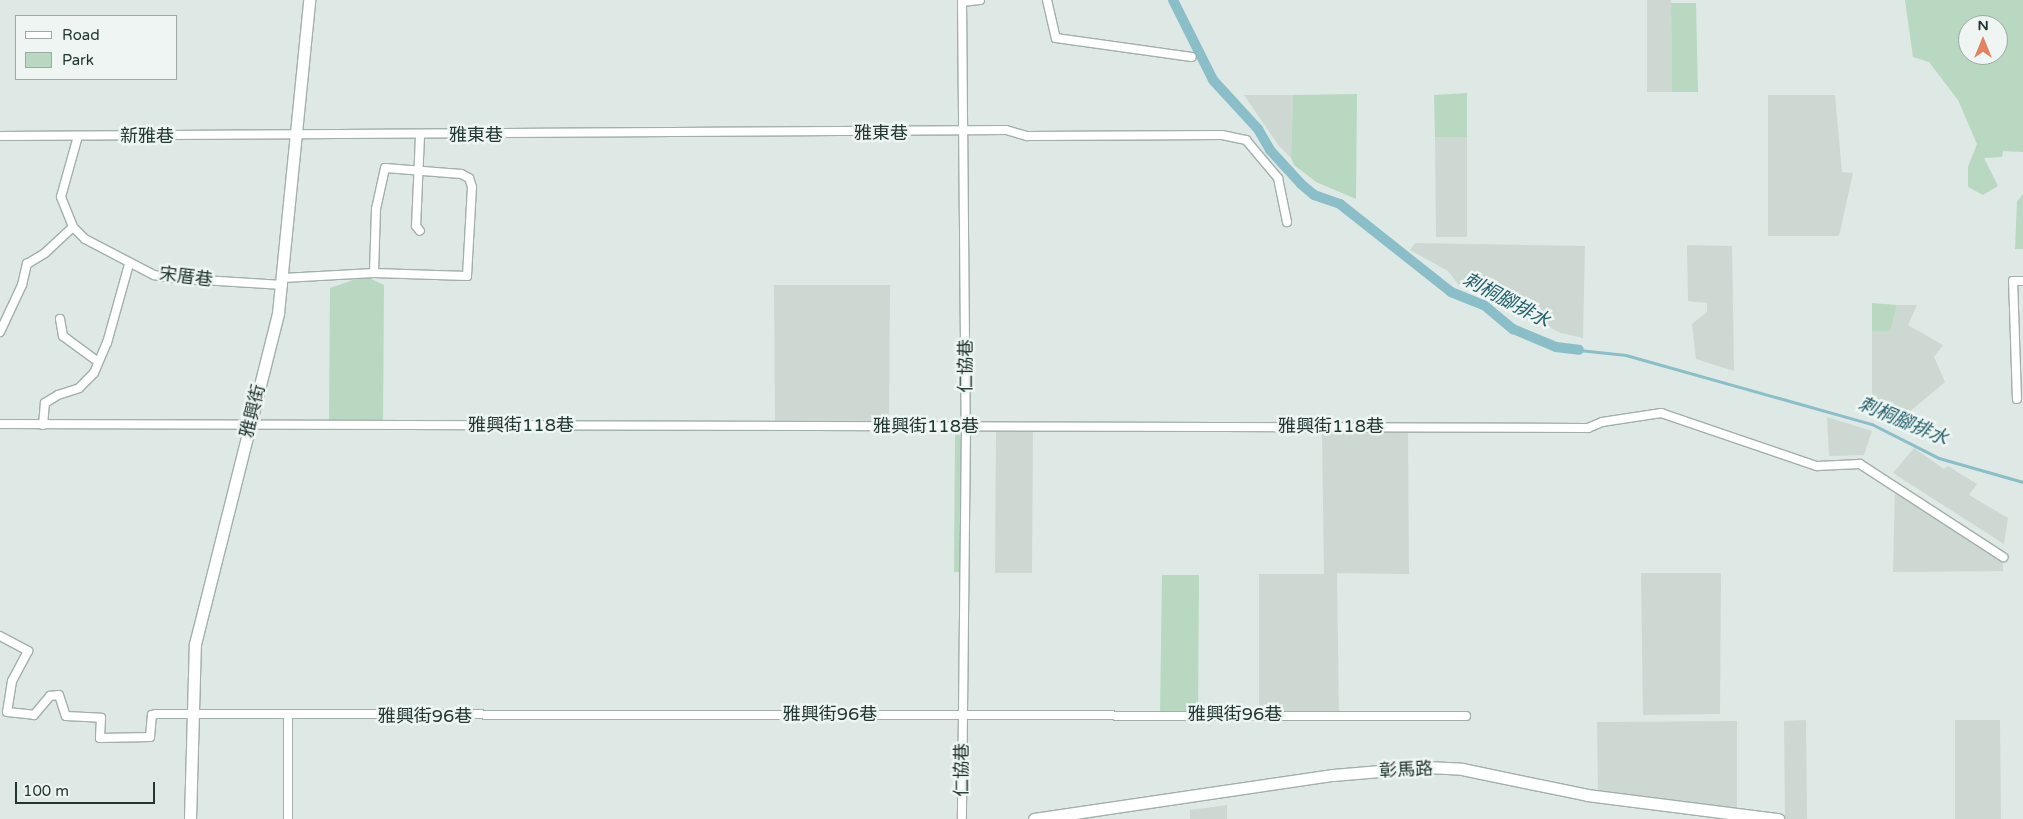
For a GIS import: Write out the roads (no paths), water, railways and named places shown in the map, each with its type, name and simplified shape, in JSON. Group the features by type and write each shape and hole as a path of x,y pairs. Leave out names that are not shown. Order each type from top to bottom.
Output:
{"street":[{"name":"雅興街","path":"190,819 196,644 283,281 294,136 309,0"},
{"name":"仁協巷","path":"962,819 966,426 962,1 980,0"},
{"path":"1047,0 1056,38 1192,57"},
{"name":"雅東巷","path":"294,136 964,132 1006,130 1027,136 1222,135 1246,140 1278,178 1286,222"},
{"name":"新雅巷","path":"0,136 294,136"},
{"name":"宋厝巷","path":"78,136 60,191 73,227 94,245 129,264 171,278 283,281"},
{"path":"420,136 416,226 420,230"},
{"path":"283,281 374,273 468,276 470,273 471,182 461,174 385,168 376,209 374,273"},
{"path":"0,332 22,284 27,264 45,253 73,227"},
{"path":"43,425 44,403 58,395 79,388 94,373 97,361 107,343 129,264"},
{"path":"2017,399 2013,281 2023,281"},
{"path":"60,319 63,336 97,361"},
{"name":"雅興街118巷","path":"0,424 1588,428 1602,422 1661,412 1818,466 1860,464 2003,557"},
{"name":"雅興街96巷","path":"0,636 28,651 12,681 7,712 10,715 34,714 50,696 58,696 66,716 101,718 100,738 150,737 152,715 962,714 1466,716"},
{"path":"288,715 288,819"},
{"name":"彰馬路","path":"1034,819 1333,775 1427,767 1462,769 1587,795 1778,819"}],"waterway":[{"name":"刺桐腳排水","path":"1173,0 1213,80 1258,129 1270,150 1301,184 1314,195 1340,204 1451,292 1484,305 1513,329 1556,347 1579,350"},
{"name":"刺桐腳排水","path":"1579,350 1626,355 1872,424 1939,458 2023,482"}]}
